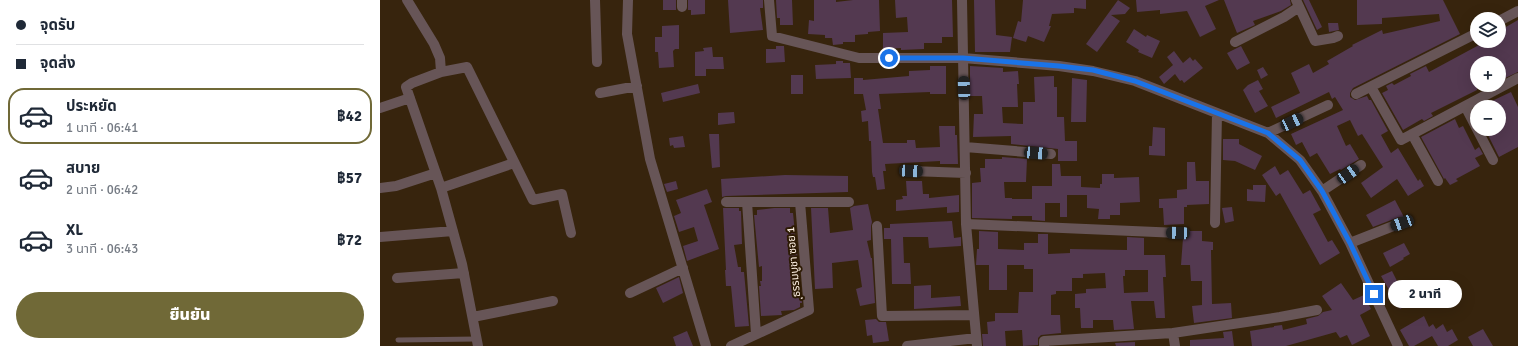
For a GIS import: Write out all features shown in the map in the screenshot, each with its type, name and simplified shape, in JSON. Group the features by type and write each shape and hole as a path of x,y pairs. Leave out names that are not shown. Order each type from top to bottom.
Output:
{"street":[{"path":"407,0 434,44 440,58 441,72"},
{"path":"595,0 597,62"},
{"path":"628,0 627,34 650,159 706,346"},
{"path":"769,0 772,36 859,58 963,58 1093,70 1135,81 1268,133 1300,160 1322,191 1350,243 1398,346"},
{"path":"907,346 977,342 966,224 962,0"},
{"path":"1235,42 1284,17 1297,3 1315,41 1338,36"},
{"path":"1506,17 1518,11"},
{"path":"1356,94 1470,36"},
{"path":"478,342 464,273 441,188 406,88 412,83 441,72 467,67 533,200 562,194 571,233"},
{"path":"1371,87 1401,140 1518,78"},
{"path":"600,93 636,86"},
{"path":"380,108 410,98"},
{"path":"1268,133 1328,106"},
{"path":"1464,106 1493,160"},
{"path":"1215,223 1217,113"},
{"path":"1412,134 1438,181"},
{"path":"965,148 1051,154"},
{"path":"441,188 514,163"},
{"path":"1322,191 1361,165"},
{"path":"911,171 966,173"},
{"path":"380,188 396,186 436,173"},
{"path":"726,202 849,202"},
{"path":"747,202 756,334"},
{"name":"ุธรรมบูชา ซอย 1","path":"730,346 809,310 800,202"},
{"path":"1350,243 1402,223"},
{"path":"966,224 1178,233"},
{"path":"877,226 882,316 974,315"},
{"path":"380,237 453,232"},
{"path":"630,293 682,268"},
{"path":"397,278 464,273"},
{"path":"473,317 553,301"},
{"path":"1044,346 1044,341 1173,333 1317,310"},
{"path":"1173,333 1174,346"}],"lane":[{"path":"398,340 478,342"}],"building":[{"path":"663,0 676,0 676,10 663,10"},
{"path":"688,0 705,0 705,14 691,15 691,10 688,10"},
{"path":"728,0 763,0 763,8 760,8 763,30 730,33"},
{"path":"776,0 792,0 793,25 780,25 780,18 777,18"},
{"path":"814,0 836,0 836,2 853,0 879,0 880,31 855,35 855,42 843,42 843,44 833,45 832,38 825,38 825,35 808,34 809,20 814,21"},
{"path":"895,0 952,0 953,37 942,37 942,43 924,43 924,49 883,49 883,33 908,32 907,17 896,18"},
{"path":"974,0 995,0 996,35 1012,37 1010,52 975,52"},
{"path":"1023,0 1086,0 1086,9 1074,8 1074,13 1052,14 1049,26 1051,26 1044,42 1028,36 1026,42 1013,38 1018,21 1021,22"},
{"path":"1118,0 1130,8 1125,14 1111,15 1120,21 1097,52 1086,44"},
{"path":"1136,0 1219,0 1205,6 1216,29 1200,37 1187,11 1160,14 1160,10 1137,12"},
{"path":"1224,0 1290,0 1291,5 1281,11 1253,21 1255,25 1237,33"},
{"path":"1303,0 1309,0 1322,27 1317,30"},
{"path":"1357,0 1443,0 1460,34 1353,88 1350,93 1350,97 1355,100 1367,96 1369,100 1371,100 1388,131 1381,135 1391,153 1398,148 1418,181 1420,179 1424,186 1408,196 1397,179 1371,198 1361,183 1383,167 1362,134 1358,136 1350,120 1337,126 1346,146 1350,144 1359,159 1341,170 1340,169 1330,174 1317,153 1310,157 1302,142 1296,145 1291,134 1343,110 1335,97 1332,99 1329,92 1276,118 1271,107 1300,93 1291,73 1309,64 1313,73 1329,64 1327,61 1353,46 1352,45 1382,30 1383,34 1440,21 1439,14 1382,18 1382,24 1357,25"},
{"path":"1518,20 1518,72 1506,78 1506,56 1470,56 1470,92 1473,92 1431,113 1433,116 1424,121 1422,119 1403,130 1382,93 1388,90 1386,86 1392,83 1394,85 1411,76 1410,74 1426,66 1429,72 1473,48 1506,48 1506,27"},
{"path":"1328,23 1338,23 1339,30 1329,32"},
{"path":"679,25 679,49 675,49 673,51 674,67 659,68 658,52 655,52 655,37 662,37 662,26"},
{"path":"1134,29 1146,37 1147,35 1160,41 1152,58 1138,52 1139,50 1126,42"},
{"path":"776,46 784,46 785,62 766,63 766,49 776,49"},
{"path":"1241,46 1250,63 1237,70 1227,53"},
{"path":"712,47 713,57 723,57 724,69 706,69 706,76 695,76 695,52 704,51 703,48"},
{"path":"1174,51 1183,63 1190,57 1193,61 1195,59 1203,68 1184,83 1182,80 1180,81 1175,74 1164,84 1159,77 1173,65 1167,57"},
{"path":"836,61 850,63 851,78 816,79 815,65 836,64"},
{"path":"930,66 946,66 946,94 930,94 930,92 879,94 881,109 878,109 883,143 907,143 907,140 915,140 916,148 940,147 939,126 955,126 955,135 957,135 958,164 940,164 940,161 885,164 886,171 883,171 885,189 877,190 875,177 873,177 872,172 871,141 869,141 868,121 862,122 861,111 866,110 863,94 854,94 854,78 863,78 863,80 909,76 909,71 930,70"},
{"path":"970,66 1003,68 1003,72 1018,71 1018,107 1002,107 1003,123 1023,124 1023,102 1035,102 1034,77 1054,76 1054,87 1057,87 1057,117 1064,117 1065,141 1077,141 1077,161 1058,161 1058,149 1011,144 1011,136 973,137 974,114 983,114 982,96 970,96"},
{"path":"1263,67 1268,75 1261,79 1257,70"},
{"path":"791,75 803,75 803,94 791,94"},
{"path":"1072,78 1087,80 1086,122 1071,122"},
{"path":"1258,80 1263,89 1259,91 1268,106 1255,113 1243,90 1248,85"},
{"path":"698,84 700,93 663,102 661,93"},
{"path":"1511,92 1518,107 1518,147 1499,157 1488,136 1506,136 1506,100 1494,100"},
{"path":"734,112 735,123 718,125 718,113"},
{"path":"1455,119 1459,128 1463,126 1475,150 1479,147 1483,154 1475,158 1480,166 1456,179 1458,181 1450,185 1445,178 1444,179 1421,137"},
{"path":"1153,127 1165,128 1165,156 1149,155 1149,146 1152,146"},
{"path":"709,134 719,134 720,167 712,168"},
{"path":"683,136 685,147 674,148 673,145 670,146 669,138"},
{"path":"1223,139 1239,139 1239,144 1262,156 1255,170 1235,161 1223,160"},
{"path":"1002,157 1027,159 1026,182 1004,182 1005,198 1032,199 1032,186 1052,186 1052,164 1060,164 1061,176 1081,176 1081,187 1100,188 1100,184 1102,184 1102,174 1114,174 1114,178 1139,177 1140,202 1120,203 1120,215 1110,215 1110,219 1098,219 1099,209 1087,208 1087,195 1067,195 1067,217 1060,217 1060,203 1045,203 1045,221 1032,220 1032,216 1012,216 1012,219 972,218 972,183 981,182 980,168 985,168 985,159 1002,159"},
{"path":"1187,162 1195,162 1196,181 1209,181 1209,204 1187,205 1187,207 1184,207 1184,224 1164,225 1163,208 1159,208 1159,199 1177,198 1177,190 1187,189"},
{"path":"1275,166 1280,175 1288,170 1303,194 1310,190 1321,210 1313,214 1328,242 1332,240 1340,253 1320,265 1280,193 1276,196 1262,175"},
{"path":"785,175 848,176 848,192 722,197 721,179"},
{"path":"676,181 678,189 667,192 664,184"},
{"path":"906,181 922,181 923,194 929,194 929,198 959,195 959,212 947,213 947,207 896,211 896,200 903,199 902,196 907,196"},
{"path":"1253,185 1266,185 1265,202 1247,201 1247,189 1253,190"},
{"path":"707,189 712,202 704,205 719,249 687,261 683,246 698,241 694,227 679,232 674,216 681,213 676,200"},
{"path":"1395,200 1404,217 1399,217 1373,227 1366,215"},
{"path":"868,204 872,222 871,240 867,241 872,258 875,303 860,306 856,289 862,287 858,260 832,263 833,288 815,289 811,208 828,208 830,233 853,230 850,208"},
{"path":"1232,207 1234,221 1225,223 1222,208"},
{"path":"723,208 739,208 739,211 741,211 742,244 734,245 738,267 741,267 741,272 744,272 749,326 735,327 731,286 726,286"},
{"path":"790,208 790,213 793,213 802,303 800,303 800,307 794,310 781,311 782,315 761,316 759,286 761,286 760,281 762,281 762,266 759,267 754,215 757,215 757,210"},
{"path":"952,221 954,238 961,237 961,246 929,248 928,237 903,237 904,263 910,263 911,284 892,284 891,239 884,239 884,228 890,228 890,224"},
{"path":"979,231 998,232 998,249 1024,250 1024,243 1038,243 1038,234 1048,234 1048,254 1070,253 1070,249 1127,250 1127,237 1144,238 1144,255 1165,255 1166,277 1163,277 1165,318 1156,318 1154,301 1131,301 1134,329 1114,330 1113,320 1093,320 1093,328 1081,328 1080,308 1075,308 1075,294 1086,293 1086,289 1106,288 1105,273 1083,274 1083,278 1072,278 1072,291 1056,291 1056,294 1051,295 1051,315 1060,315 1061,333 1041,335 1038,338 1038,345 1023,346 1022,330 1005,331 1006,346 983,346 982,334 988,334 987,322 995,321 995,313 1018,313 1019,292 1033,292 1033,269 1024,269 1024,265 1007,265 1007,290 989,290 989,265 976,265 977,249 979,249","holes":["1125,270 1148,270 1148,292 1124,293 1123,276 1125,276"]},
{"path":"1185,231 1202,231 1202,241 1213,242 1213,250 1211,250 1212,304 1231,303 1232,318 1194,323 1192,306 1202,305 1202,281 1191,281 1190,265 1181,265"},
{"path":"1404,243 1410,254 1390,267 1383,253"},
{"path":"1392,271 1403,293 1428,282 1434,294 1447,287 1455,301 1445,307 1440,299 1427,306 1422,297 1400,309 1381,276"},
{"path":"679,277 683,293 663,303 656,288"},
{"path":"1341,283 1353,300 1364,295 1371,309 1360,315 1370,336 1352,345 1347,335 1340,338 1336,332 1286,346 1252,346 1250,331 1282,325 1283,330 1307,324 1306,319 1332,310 1322,296"},
{"path":"931,285 931,298 960,296 961,306 914,309 914,286"},
{"path":"1424,316 1429,327 1433,324 1436,329 1443,324 1447,332 1452,329 1458,340 1448,346 1438,346 1432,336 1414,346 1409,346 1400,330"},
{"path":"876,319 879,322 886,322 889,341 873,343 872,335 867,336 865,320"},
{"path":"1483,329 1493,346 1473,346 1468,337"},
{"path":"687,331 693,346 676,346 673,337"},
{"path":"1232,331 1234,346 1190,346 1190,340 1224,338 1223,332"},
{"path":"1135,342 1135,346 1116,346 1115,343"}],"route":[{"path":"889,58 963,58 1093,70 1135,81 1268,133 1300,160 1322,191 1350,243 1374,294"}]}
